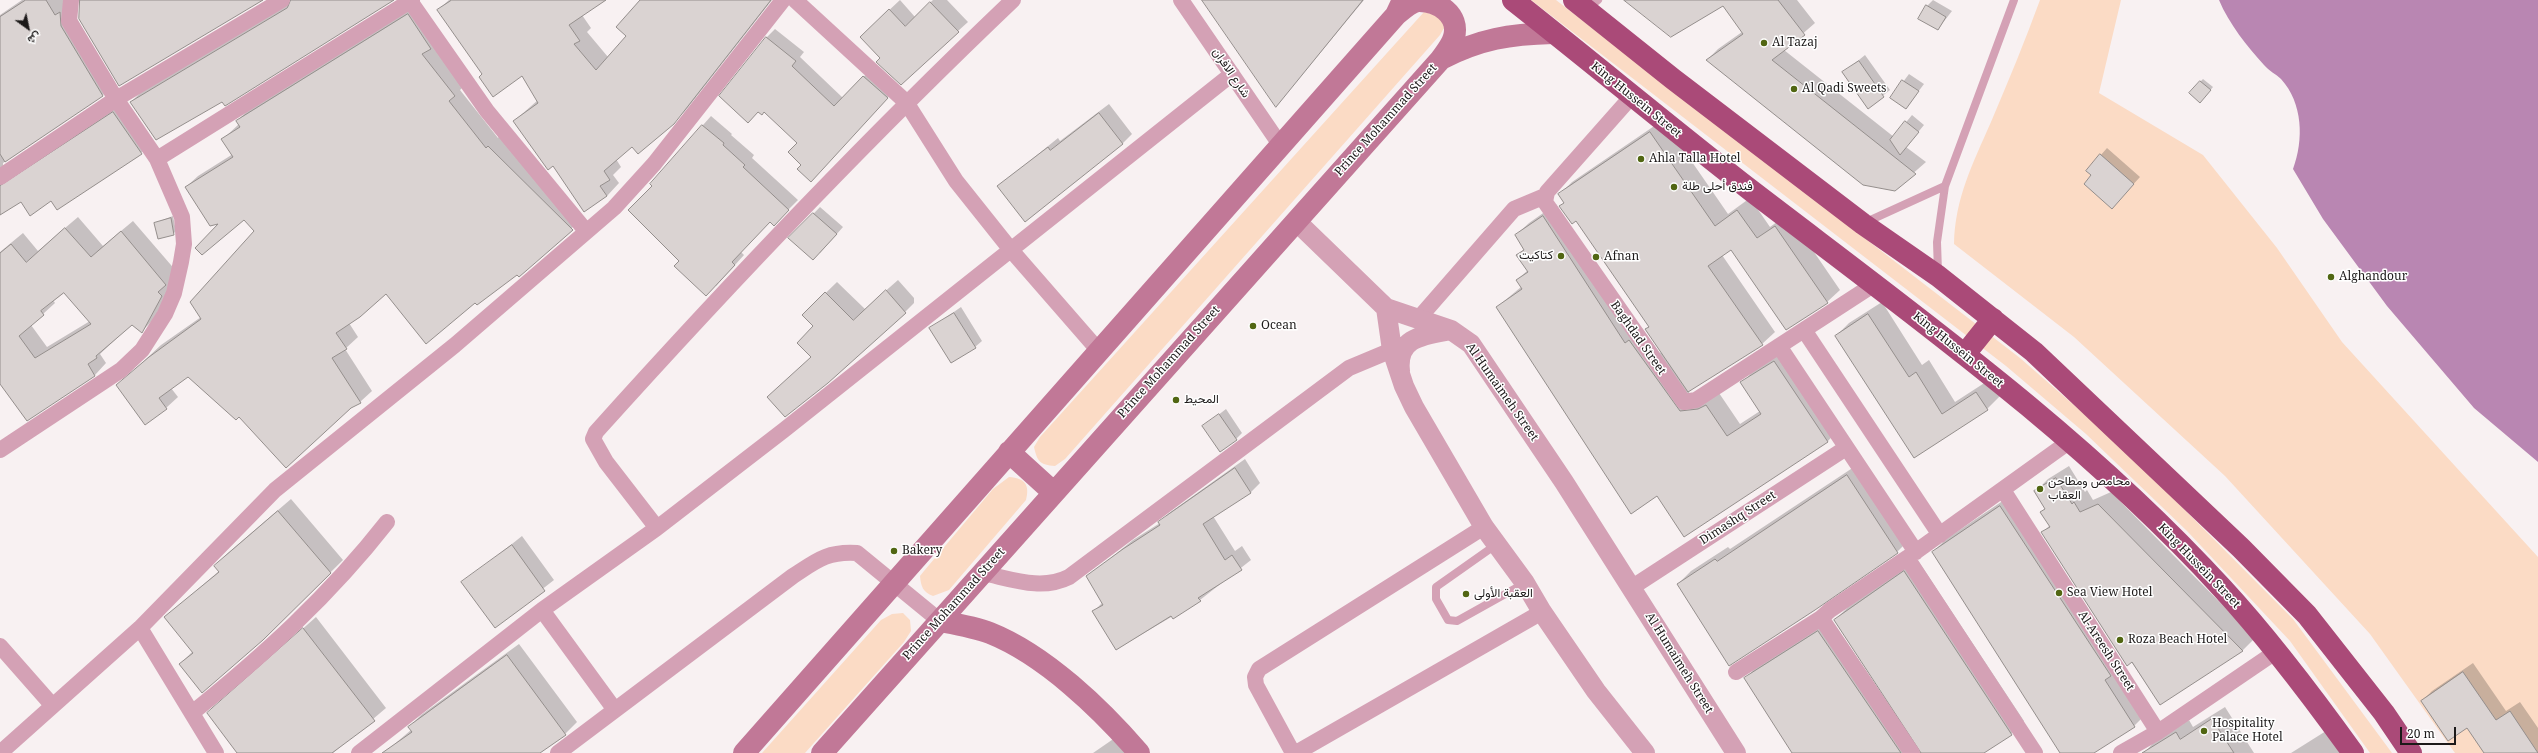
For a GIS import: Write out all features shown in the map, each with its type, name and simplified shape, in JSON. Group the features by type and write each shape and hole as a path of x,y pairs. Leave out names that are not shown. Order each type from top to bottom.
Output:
{"highway":[{"name":"King Hussein Street","path":"1513,0 1632,96 1873,285 1965,354 2070,441 2154,519 2222,587 2277,651 2353,753"},
{"path":"1586,3 1863,224 1938,276 1993,318 2034,352 2307,615 2384,713 2411,753"},
{"path":"1965,354 1993,318"}],"main road":[{"path":"744,753 1281,146 1400,8 1416,1 1429,0 1441,4 1450,13 1455,24 1454,37 1441,58"},
{"name":"Prince Mohammad Street","path":"822,753 1441,58 1478,42 1519,34 1553,33"},
{"path":"1009,452 1053,492"},
{"path":"940,621 990,633 1024,650 1077,690 1115,726 1139,753"}],"street":[{"path":"0,450 121,370 142,350 165,314 174,293 184,244 182,217 157,159 116,99 69,21 71,0"},
{"path":"0,177 116,99 282,0"},
{"path":"0,753 140,628 275,490 455,345 614,208 654,164 783,0"},
{"path":"795,0 906,102 956,181 1011,250 1099,350"},
{"path":"657,528 606,462 593,439 596,432 675,344 906,102 1013,0"},
{"name":"شارع الافران","path":"1181,0 1281,146"},
{"path":"157,159 411,1 487,111 586,231"},
{"path":"359,753 542,610 657,528 1232,74"},
{"path":"1419,318 1514,209 1545,196 1632,96"},
{"name":"Baghdad Street","path":"1545,196 1548,208 1684,402 1696,400 1873,285"},
{"path":"1296,221 1386,308 1392,350 1414,407 1484,527 1526,583 1542,612 1596,691 1645,753"},
{"name":"Al Humaimeh Street","path":"1386,308 1451,330 1471,344 1631,588 1736,753"},
{"path":"1400,374 1400,354 1405,346 1414,339 1451,330"},
{"path":"1804,330 1940,535"},
{"path":"1779,346 1846,448 2035,753"},
{"path":"982,573 1039,585 1058,582 1069,577 1349,368 1392,350"},
{"path":"1736,672 1821,618 1830,610 1912,555 2070,441"},
{"name":"Dimashq Street","path":"1631,588 1846,448"},
{"name":"Al-Areesh Street","path":"2003,490 2158,732"},
{"path":"192,714 248,668 303,617 361,555 387,522"},
{"path":"1484,527 1259,669 1255,677 1256,685 1294,753 1542,612"},
{"path":"558,753 793,576 825,556 839,552 857,553 940,621"},
{"path":"542,610 616,710"},
{"path":"1821,618 1912,753"},
{"path":"140,628 216,753"},
{"path":"0,646 52,705"},
{"path":"2121,753 2158,732 2277,651"}],"lane":[{"path":"1938,276 1938,236 1945,186 2014,0"},
{"path":"1863,224 1945,186"},
{"path":"1498,544 1436,587 1436,600 1448,620 1457,622 1526,583"}],"shaded area":[{"path":"1531,0 1556,0 2020,358 2099,427 2168,493 2293,619 2392,753 2370,753 2290,641 2187,531 2086,434 2006,366"},
{"path":"2040,0 2121,0 2099,93 2203,155 2277,248 2342,342 2538,557 2538,753 2455,753 2370,634 2225,476 2074,337 1954,244 1958,211 1966,181"},
{"path":"2219,0 2538,0 2538,462 2474,408 2387,306 2323,219 2293,169 2297,158 2300,134 2294,99 2281,79 2266,67 2245,42 2228,18"},
{"path":"1424,12 1442,17 1444,28 1440,35 1065,459 1055,466 1046,465 1040,461 1036,456 1034,447 1040,437"},
{"path":"1009,477 1019,479 1025,483 1027,486 1026,500 949,590 933,596 927,593 922,586 920,576 993,489"},
{"path":"903,613 910,620 911,631 904,642 805,753 762,753 881,620 892,614"}],"building":[{"path":"26,0 46,0 55,15 60,12 61,26 103,96 5,162 0,154 0,17"},
{"path":"80,0 263,0 119,86 79,19"},
{"path":"291,0 394,0 225,106 222,102 156,140 130,102 287,8"},
{"path":"452,0 606,0 569,25 580,41 574,44 596,70 626,36 616,27 640,0 771,0 674,124 638,154 632,147 604,171 610,180 600,186 607,196 584,212 553,166 548,170 513,121 538,103 522,76 493,97 479,77 482,74 437,10"},
{"path":"1202,0 1363,0 1276,107"},
{"path":"1624,0 1778,0 1805,35 1772,60 1916,174 1895,191 1863,185 1706,60 1743,34 1723,6 1671,37"},
{"path":"930,2 959,32 901,85 876,62 880,58 860,37 889,9 905,26"},
{"path":"1926,5 1946,17 1938,30 1918,19"},
{"path":"408,14 431,49 422,54 455,96 449,101 486,148 488,146 573,230 519,277 517,275 477,305 475,303 426,344 386,294 360,317 336,333 347,349 332,358 361,403 351,408 286,468 239,417 236,420 188,377 159,398 167,409 145,425 116,385 149,357 201,319 190,302 254,231 244,220 202,255 195,248 218,224 210,226 185,187 233,157 221,139 240,127 236,121"},
{"path":"766,37 796,61 792,66 834,106 863,76 888,98 811,182 797,169 801,165 788,152 797,143 764,112 762,115 758,112 748,123 719,96"},
{"path":"1859,61 1884,97 1868,109 1842,72"},
{"path":"1902,80 1919,91 1906,109 1890,98"},
{"path":"2200,81 2211,90 2200,103 2189,93"},
{"path":"113,112 142,154 57,210 51,201 30,216 21,202 0,215 0,186"},
{"path":"1099,113 1123,144 1025,222 997,186 1048,147 1050,150"},
{"path":"1905,121 1919,132 1900,155 1890,140"},
{"path":"702,125 724,143 723,145 745,165 743,167 789,210 774,226 770,222 732,262 735,265 706,296 674,266 679,261 628,210 652,186 650,184"},
{"path":"1650,132 1715,226 1737,210 1757,238 1775,226 1828,303 1786,330 1731,250 1708,266 1763,345 1688,392 1645,329 1649,327 1576,221 1572,224 1559,206 1564,203 1558,194"},
{"path":"2100,154 2134,184 2112,209 2084,184 2091,175 2086,171"},
{"path":"813,213 837,234 813,260 788,238"},
{"path":"1543,216 1625,343 1629,340 1680,411 1698,409 1706,405 1727,436 1761,414 1740,382 1774,361 1828,442 1684,537 1657,496 1631,514 1496,307 1522,289 1516,280 1528,272 1516,255 1524,250 1515,235"},
{"path":"171,218 174,235 158,239 154,223"},
{"path":"65,228 91,257 121,231 166,285 158,292 162,296 142,333 132,325 96,356 97,358 88,364 95,376 27,421 0,384 0,253 11,244 26,262","holes":["64,293 91,324 35,358 19,336 44,315 41,311"]},
{"path":"886,290 906,313 828,383 785,417 767,397 811,357 797,343 813,326 802,315 825,292 853,320"},
{"path":"954,313 976,348 951,363 929,328"},
{"path":"1868,314 1909,377 1916,372 1942,414 1976,392 1988,410 1914,458 1835,336"},
{"path":"1219,414 1237,440 1220,452 1202,426"},
{"path":"1235,468 1251,493 1203,524 1225,560 1232,555 1242,570 1198,598 1201,601 1173,619 1171,616 1116,650 1092,611 1103,605 1086,576 1123,549 1160,525 1158,522"},
{"path":"1847,475 1898,553 1815,610 1729,666 1677,584 1715,559 1717,561"},
{"path":"2056,478 2072,504 2074,502 2080,512 2098,504 2243,651 2160,705 2132,662 2127,666 2041,532 2050,527 2040,512 2045,509 2034,491"},
{"path":"2000,506 2111,676 2105,680 2135,727 2094,753 2060,753 1932,552"},
{"path":"278,511 331,573 263,640 202,693 179,664 193,653 164,617 219,572 214,566"},
{"path":"512,545 545,591 495,628 461,582"},
{"path":"1904,571 2012,735 1984,753 1921,753 1834,620"},
{"path":"303,628 375,721 332,753 237,753 207,713"},
{"path":"1818,631 1901,753 1792,753 1744,678"},
{"path":"507,655 566,735 540,753 382,753 412,732 408,727"},
{"path":"2463,672 2496,720 2510,711 2538,753 2484,753 2467,728 2448,741 2421,701"},
{"path":"2212,719 2234,753 2142,753 2176,732 2180,739"}],"place":[{"name":"Al Tazaj","path":"1764,43"},
{"name":"Al Qadi Sweets","path":"1794,89"},
{"name":"Ahla Talla Hotel","path":"1641,159"},
{"name":"فندق أحلى طلة","path":"1674,187"},
{"name":"كتاكيت","path":"1561,256"},
{"name":"Afnan","path":"1596,257"},
{"name":"Alghandour","path":"2331,277"},
{"name":"Ocean","path":"1253,326"},
{"name":"المحيط","path":"1176,400"},
{"name":"محامص ومطاحن العقاب","path":"2040,489"},
{"name":"Bakery","path":"894,551"},
{"name":"Sea View Hotel","path":"2059,593"},
{"name":"العقبة الأولى","path":"1466,594"},
{"name":"Roza Beach Hotel","path":"2120,640"},
{"name":"Hospitality Palace Hotel","path":"2204,731"}]}
